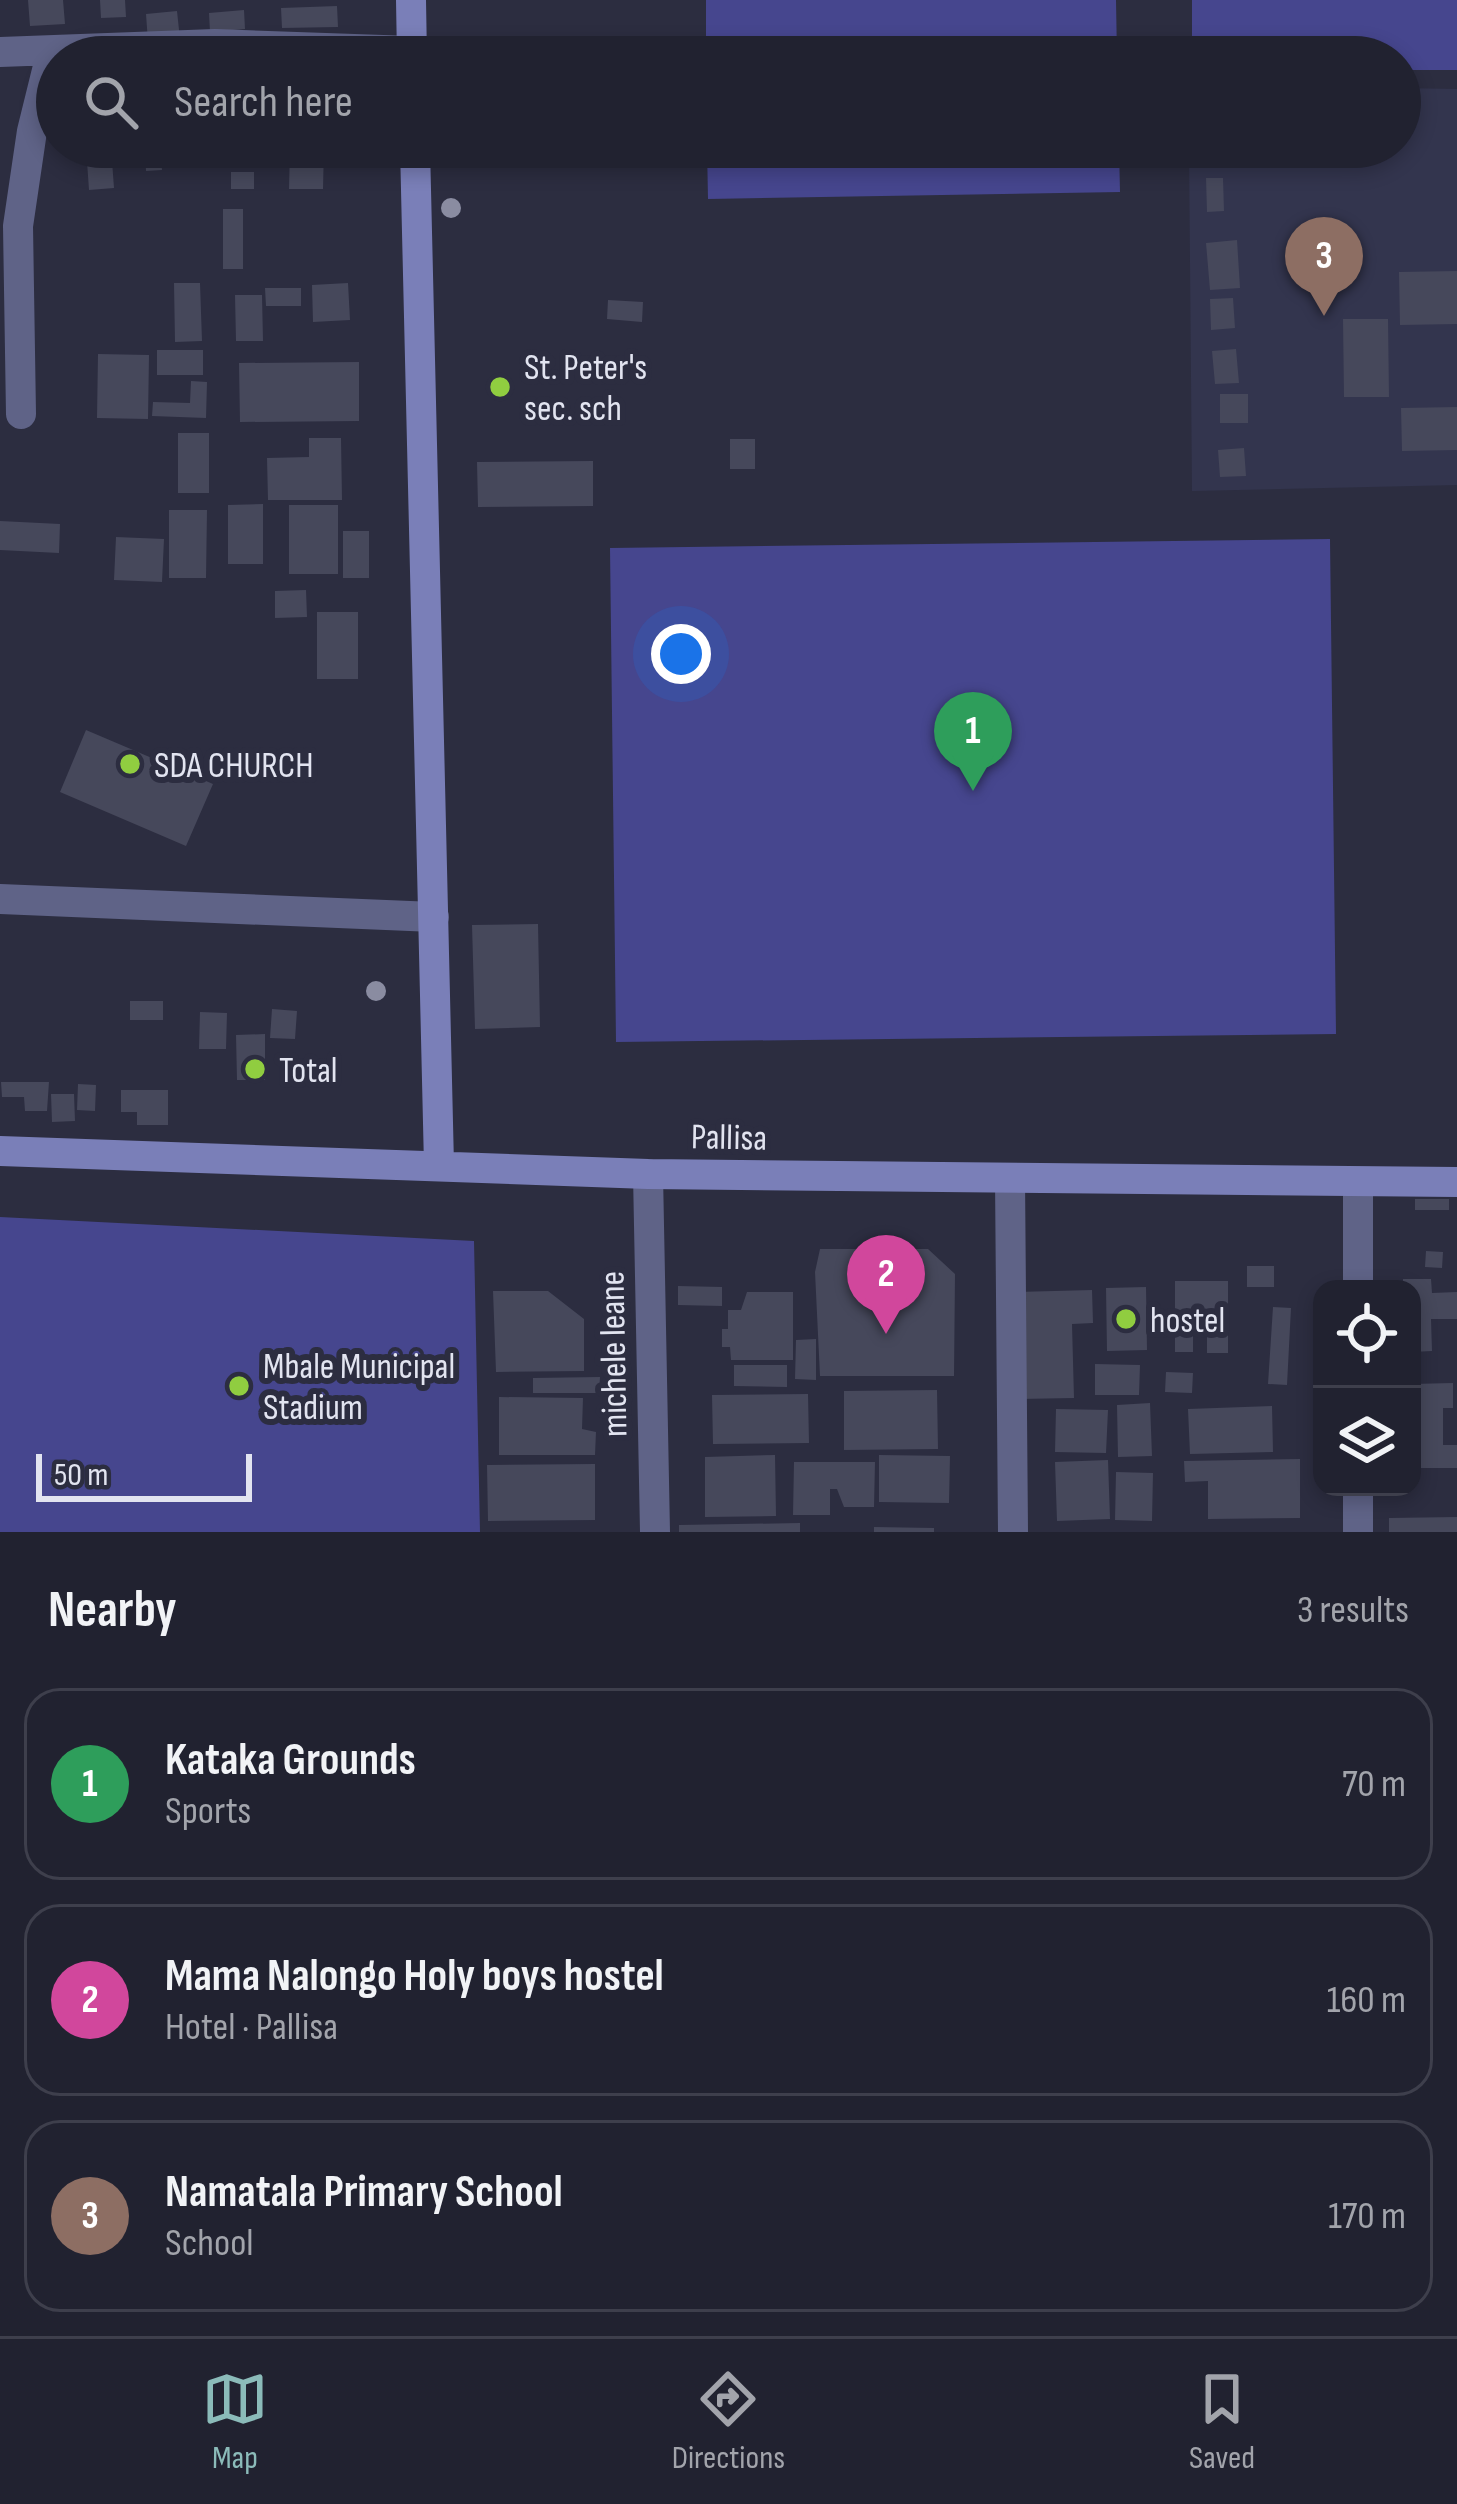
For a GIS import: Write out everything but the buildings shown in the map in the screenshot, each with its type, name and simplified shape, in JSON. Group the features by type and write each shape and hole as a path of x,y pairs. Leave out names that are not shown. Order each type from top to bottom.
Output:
{"main road":[{"path":"411,0 412,36"},
{"path":"416,168 439,1166"},
{"name":"Pallisa","path":"0,1151 648,1174 1358,1185 1457,1182"}],"street":[{"path":"0,52 36,53"},
{"path":"21,415 18,226 36,114"},
{"path":"0,899 434,917"},
{"name":"michele leane","path":"648,1174 655,1532"},
{"path":"1010,1178 1013,1532"},
{"path":"1358,1185 1358,1280"},
{"path":"1358,1496 1358,1532"}],"shaded area":[{"path":"706,0 1116,0 1117,36 706,36"},
{"path":"1192,0 1457,0 1457,70 1421,70 1421,36 1192,36"},
{"path":"1421,88 1457,89 1457,485 1192,491 1189,168 1421,168"},
{"path":"707,168 1119,168 1120,192 708,199"},
{"path":"1330,539 1336,1034 616,1042 610,548"},
{"name":"Mbale Municipal Stadium","path":"0,1217 474,1241 480,1532 0,1532"}],"place":[{"name":"Namatala Primary School","path":"1324,316"},
{"name":"St. Peter's sec. sch","path":"500,387"},
{"name":"SDA CHURCH","path":"130,764"},
{"name":"Kataka Grounds","path":"973,791"},
{"name":"Total","path":"255,1069"},
{"name":"hostel","path":"1126,1319"},
{"name":"Mama Nalongo Holy boys hostel","path":"886,1334"},
{"name":"Mbale Municipal Stadium","path":"239,1386"}]}
